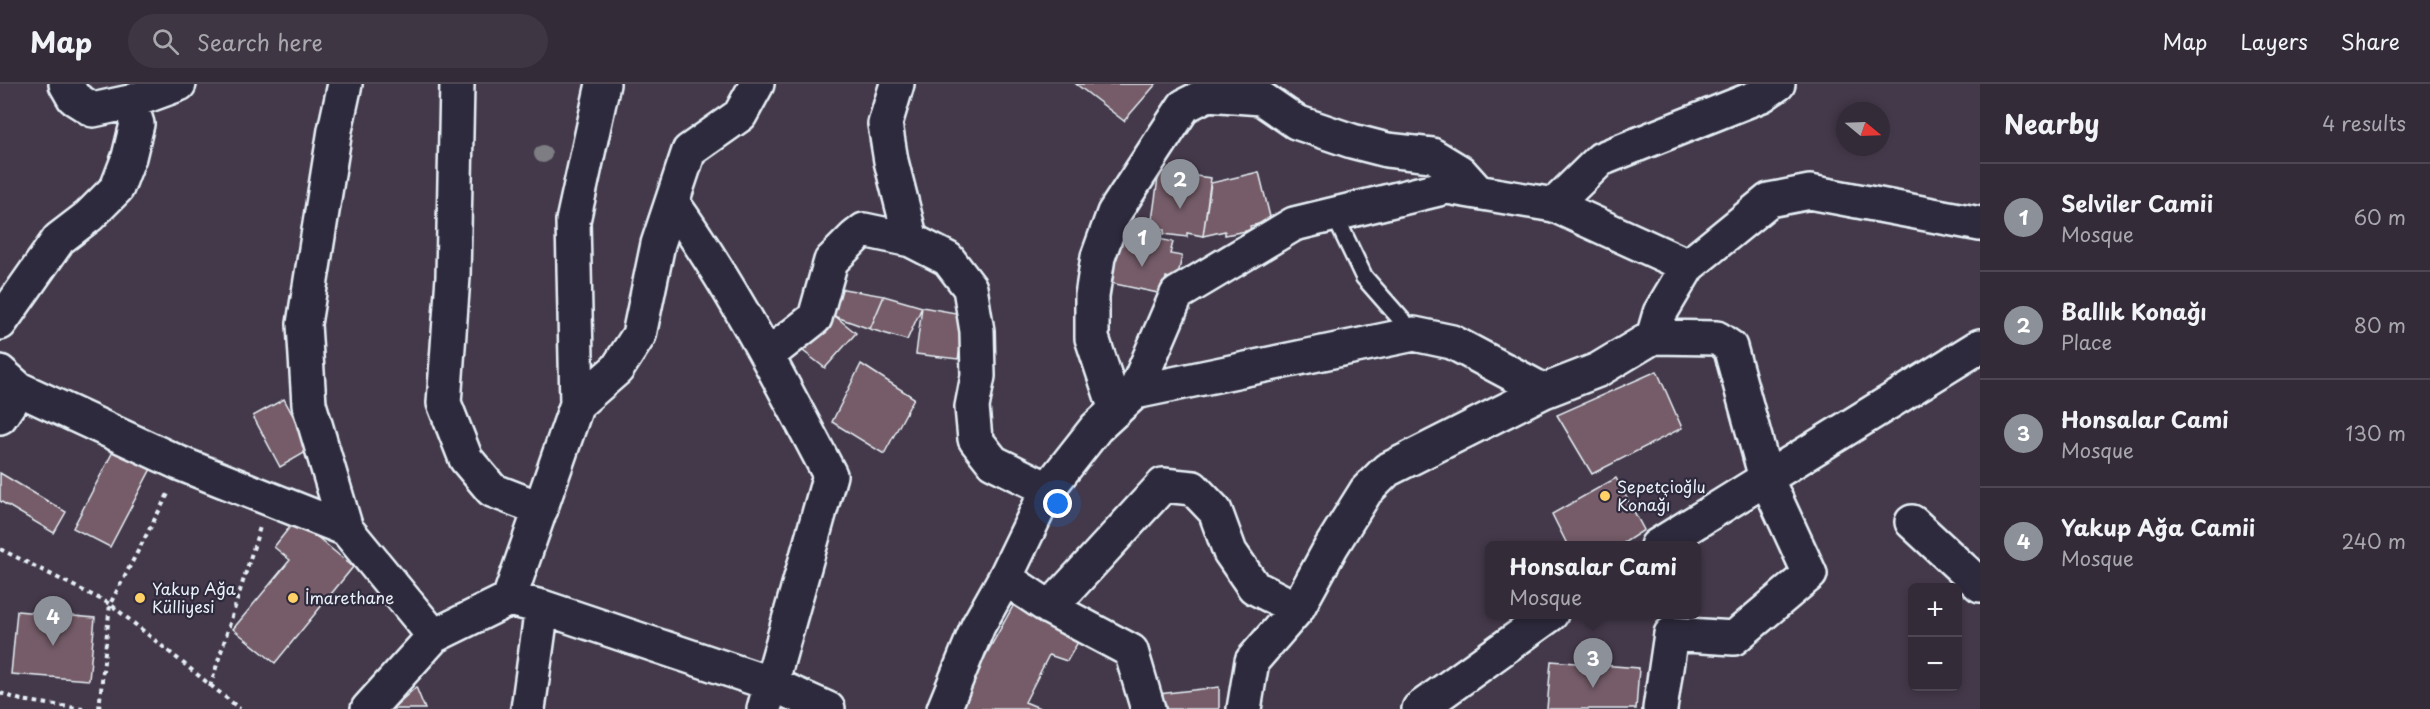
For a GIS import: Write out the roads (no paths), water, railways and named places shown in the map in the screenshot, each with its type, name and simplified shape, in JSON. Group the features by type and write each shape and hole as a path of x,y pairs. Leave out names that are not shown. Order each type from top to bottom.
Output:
{"street":[{"path":"66,84 74,98 93,110 130,102 179,84"},
{"path":"345,84 335,130 304,324 309,404 346,529 434,636"},
{"path":"457,84 453,278 444,403 466,459 492,490 541,509"},
{"path":"509,599 577,404 573,221 603,84"},
{"path":"577,404 617,369 639,335 658,244 689,151 740,115 757,84"},
{"path":"897,84 885,124 891,161 911,240"},
{"path":"1554,205 1601,159 1762,95 1778,84"},
{"path":"1125,401 1092,338 1092,296 1098,256 1114,213 1184,106 1208,94 1266,91 1296,122 1387,150 1432,154 1460,172 1478,192"},
{"path":"0,322 59,239 89,216 117,188 129,157 136,124 130,102"},
{"path":"944,709 978,626 1005,578 1048,489 1096,428 1125,401 1177,294 1294,224 1447,187 1554,205 1688,266"},
{"path":"1653,337 1660,313 1688,266 1769,200 1810,192 1980,224"},
{"path":"672,201 699,240 768,355 830,475 768,696"},
{"path":"768,355 815,318 831,261 855,237 864,230 911,240 948,259 970,288 977,331 978,376 972,407 975,439 993,462 1048,489"},
{"path":"1125,401 1414,334 1452,342 1544,392"},
{"path":"1244,709 1252,661 1297,609 1330,547 1366,491 1388,470 1544,392 1598,370 1653,337 1717,338 1730,347 1767,478 1810,574 1734,638 1671,634 1660,709"},
{"path":"1665,541 1980,346"},
{"path":"0,417 10,381 179,463 346,529"},
{"path":"1050,608 1163,485 1193,488 1215,511 1230,552 1254,587 1297,609"},
{"path":"1912,522 1980,585"},
{"path":"1005,578 1050,608 1131,651 1148,709"},
{"path":"368,709 434,636 509,599 542,607 768,696 828,709"},
{"path":"528,709 542,607"},
{"path":"1419,709 1545,619"}],"lane":[{"path":"1334,214 1364,277 1414,334"}],"place":[{"name":"Ballık Konağı","path":"1180,209"},
{"name":"Selviler Camii","path":"1142,267"},
{"name":"Sepetçioğlu Konağı","path":"1605,496"},
{"name":"Yakup Ağa Külliyesi","path":"140,598"},
{"name":"İmarethane","path":"293,598"},
{"name":"Yakup Ağa Camii","path":"53,646"},
{"name":"Honsalar Cami","path":"1593,688"}]}
